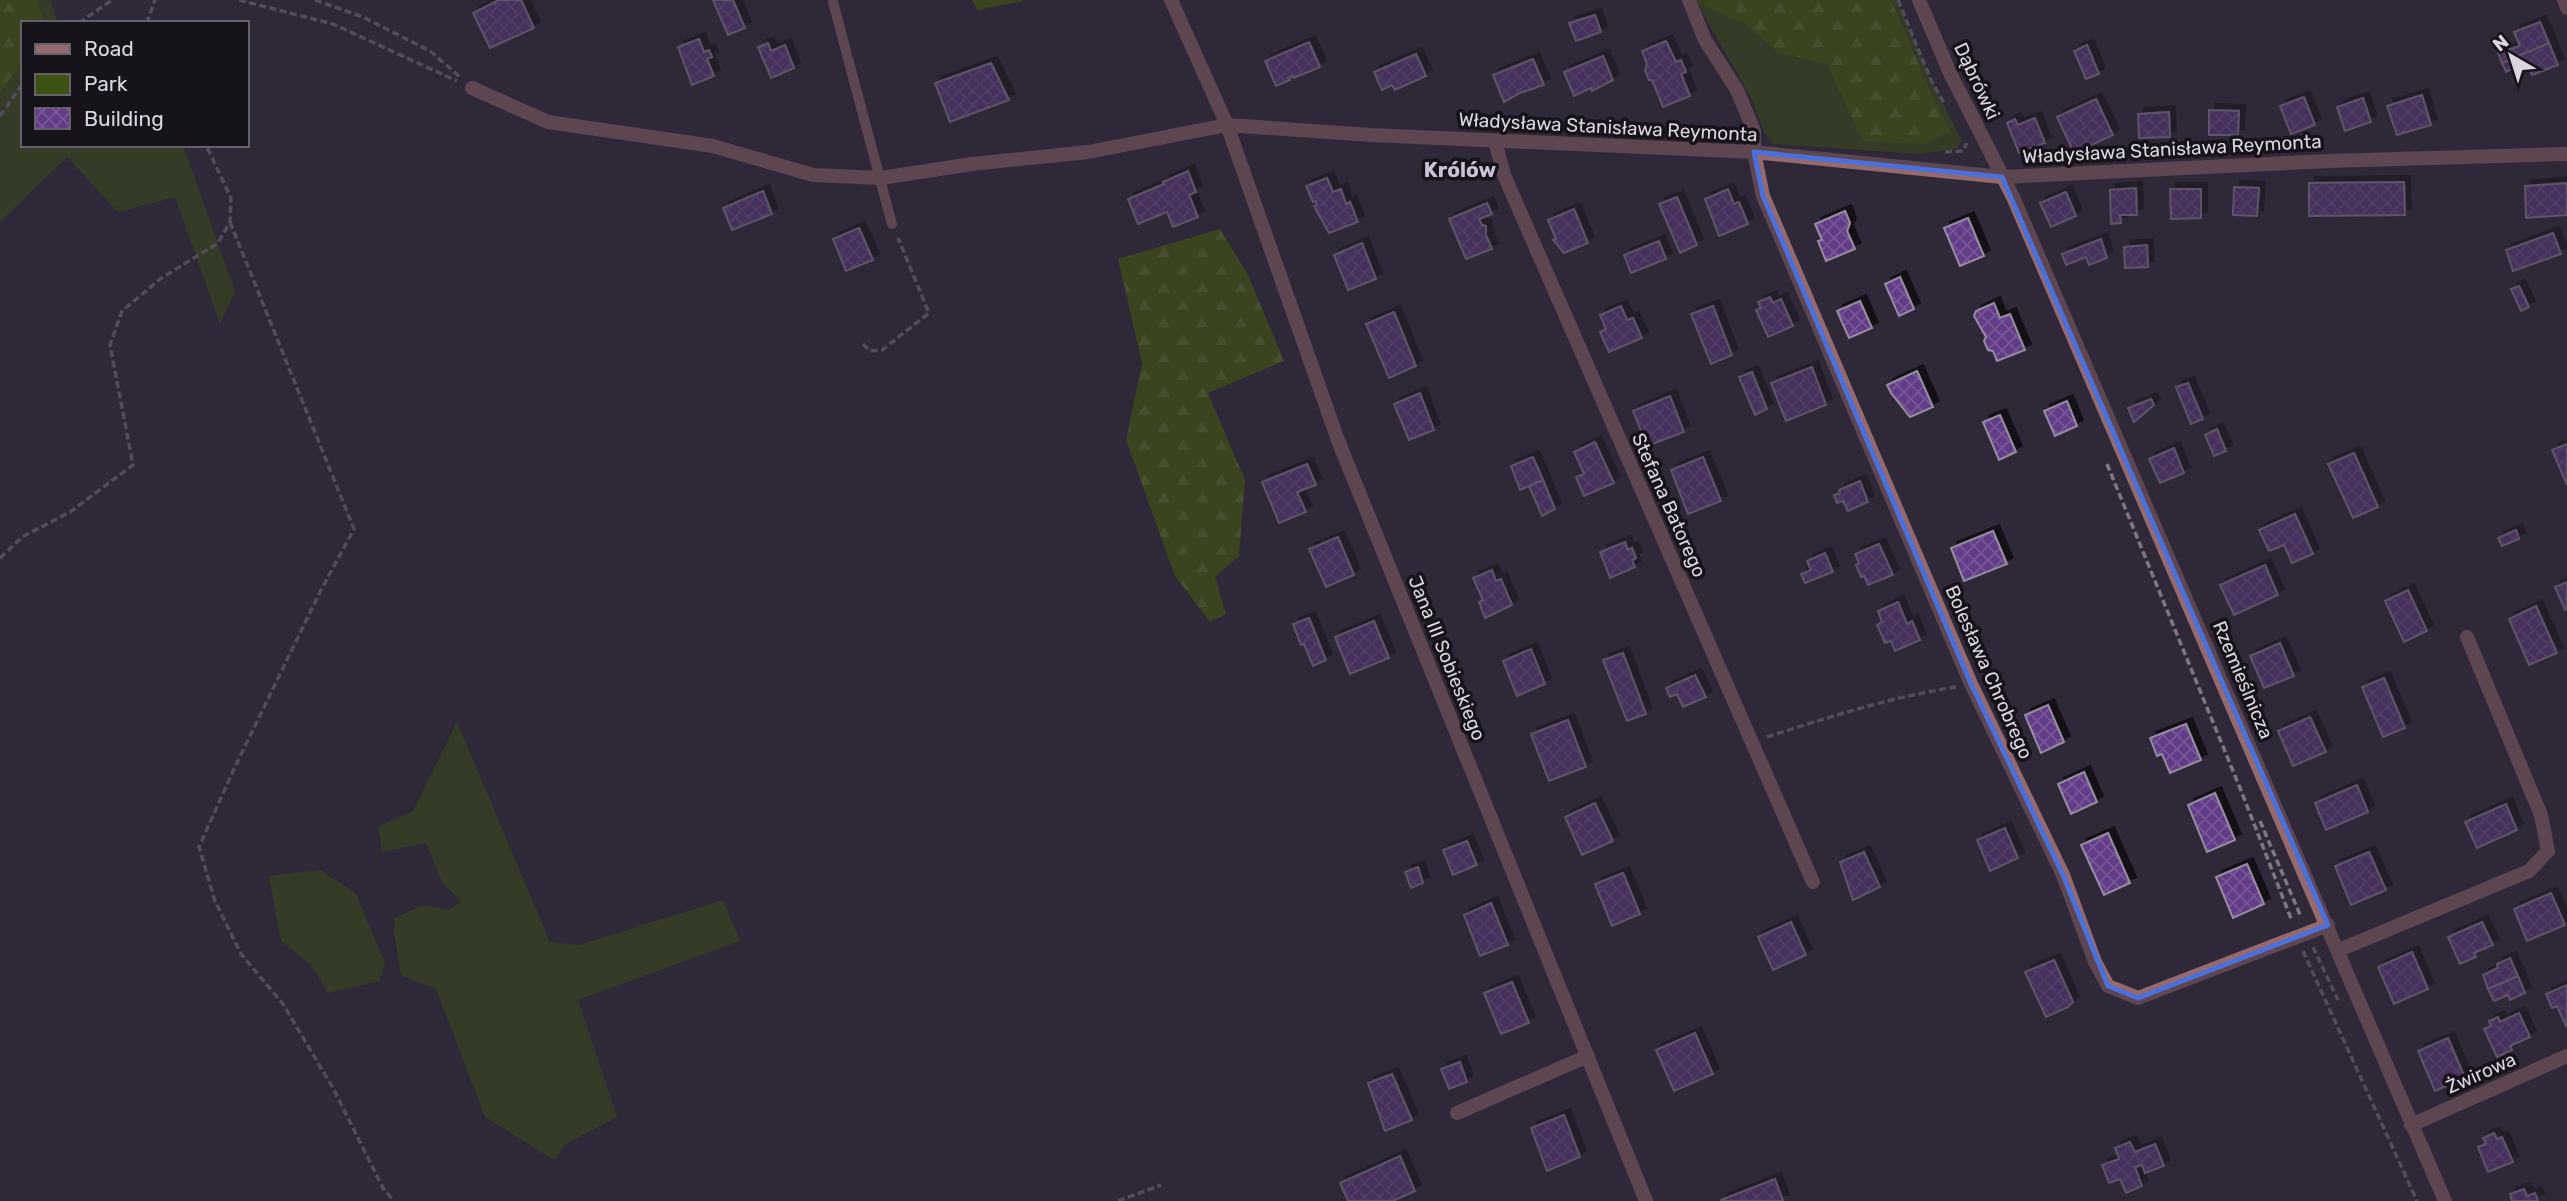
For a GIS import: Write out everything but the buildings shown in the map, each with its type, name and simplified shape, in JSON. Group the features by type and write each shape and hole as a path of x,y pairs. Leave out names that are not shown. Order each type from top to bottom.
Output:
{"street":[{"name":"Jana III Sobieskiego","path":"1171,0 1227,125 1339,443 1646,1201"},
{"name":"Bolesława Chrobrego","path":"1689,0 1704,40 1737,90 1754,131 1754,152 1763,196 1971,684 2063,875 2095,962 2108,986 2138,998 2328,925"},
{"name":"Dąbrówki","path":"1919,0 1950,73 2002,177"},
{"path":"2564,0 2567,8"},
{"name":"Władysława Stanisława Reymonta","path":"472,88 548,122 713,146 813,175 881,178 972,164 1088,152 1227,125 1495,141 1754,152 2002,177 2329,161 2567,153"},
{"name":"Stefana Batorego","path":"1495,141 1504,175 1813,883"},
{"name":"Rzemieślnicza","path":"2002,177 2025,223 2445,1201"},
{"path":"2339,950 2529,871 2548,851 2541,815 2467,637"},
{"path":"1457,1113 1588,1056"},
{"name":"Żwirowa","path":"2411,1125 2567,1056"}],"lane":[{"path":"833,2 892,223"}],"path":[{"path":"82,21 112,0"},
{"path":"149,21 155,0"},
{"path":"239,0 333,24 472,88"},
{"path":"314,0 363,16 430,51 472,88"},
{"path":"1898,0 1931,80 1949,112"},
{"path":"0,116 21,86"},
{"path":"1941,152 1963,151 1968,145 1965,138"},
{"path":"207,147 231,198 230,222 354,529 320,592 199,847 215,901 241,954 283,1004 332,1088 383,1188 394,1201"},
{"path":"1952,172 1952,158 1968,154"},
{"path":"0,558 22,537 70,512 133,465 110,345 122,311 160,279 218,243 230,222"},
{"path":"863,344 870,351 882,350 929,313 892,223"},
{"path":"2104,456 2298,936 2417,1201"},
{"path":"1752,742 1849,711 1923,692 1971,684"},
{"path":"1118,1201 1161,1185"}],"highlighted area":[{"path":"1754,152 2002,177 2328,925 2138,998 2108,986 2063,875 1971,684 1763,196"}],"green space":[{"path":"0,0 50,0 57,21 21,21 21,147 184,147 235,291 220,324 175,197 118,212 67,157 0,222"},
{"path":"0,0 37,0 43,21 21,21 21,65 0,91"},
{"path":"972,0 1023,0 1023,1 977,10"},
{"path":"1697,0 1897,0 1927,71 1962,141 1956,149 1919,154 1773,144"},
{"path":"1703,0 1891,0 1950,131 1925,144 1863,141 1827,64 1779,53 1745,24 1705,6"},
{"path":"1220,229 1248,275 1284,361 1208,393 1245,480 1239,556 1215,577 1226,614 1210,622 1175,576 1126,440 1142,363 1118,259"},
{"path":"457,722 550,942 579,945 723,900 740,941 578,1000 617,1117 566,1144 554,1160 485,1117 436,989 401,975 394,932 395,918 423,905 448,910 461,902 442,882 426,843 382,852 378,827 413,811"},
{"path":"320,870 356,894 385,963 379,981 328,993 311,965 281,941 269,876"}],"district":[{"name":"Królów","path":"1460,169"}]}
